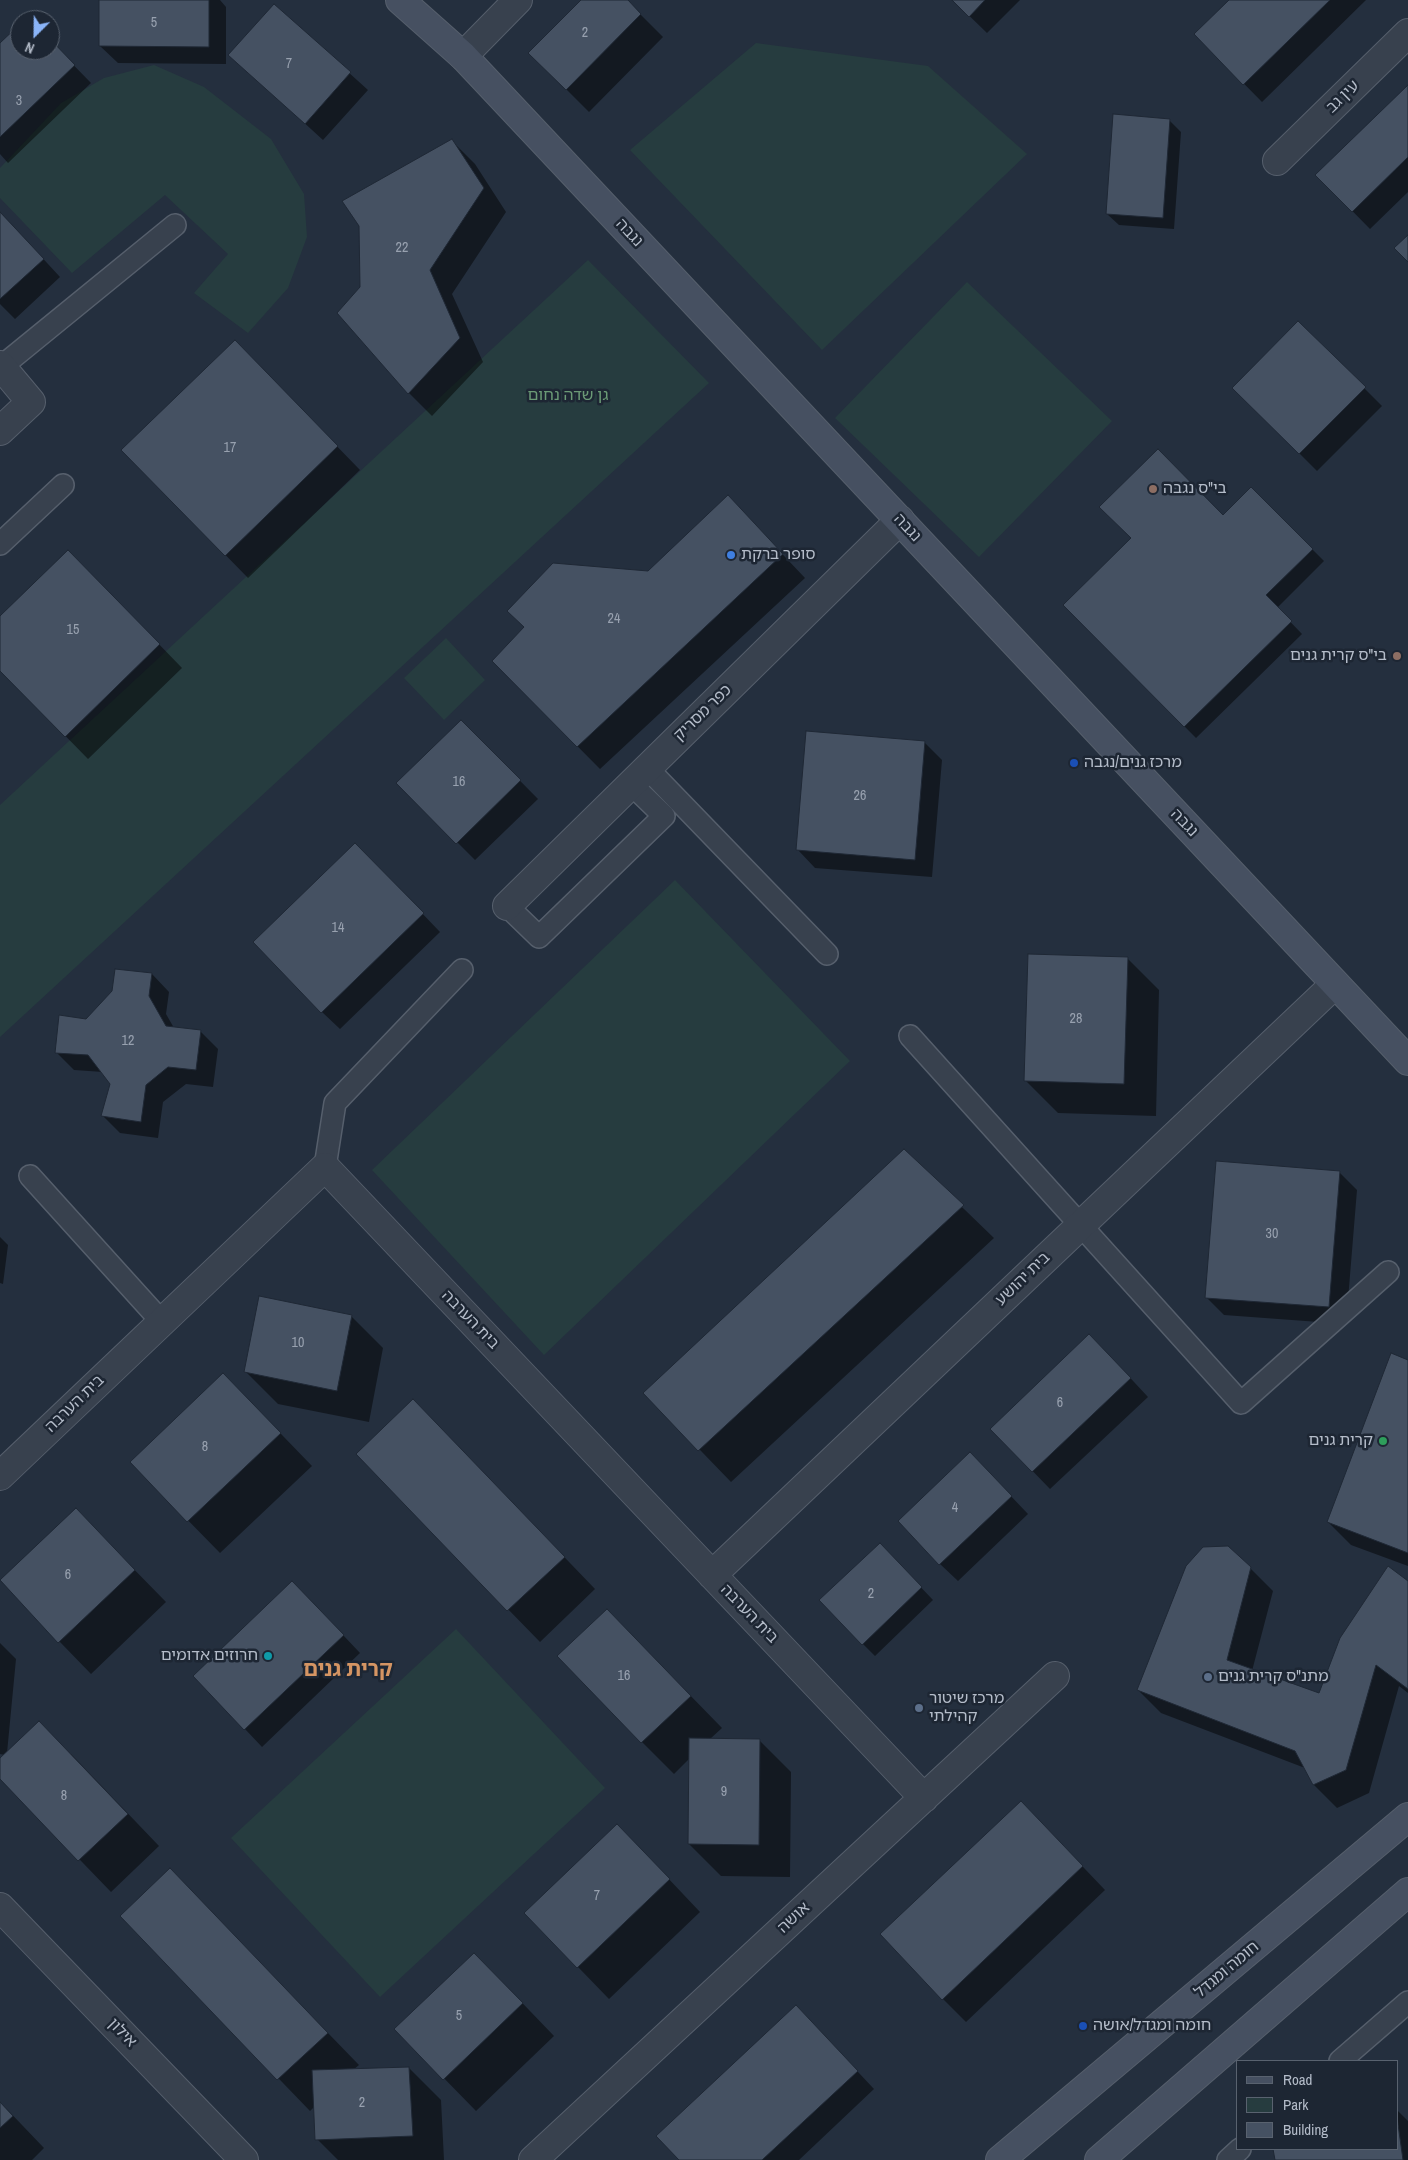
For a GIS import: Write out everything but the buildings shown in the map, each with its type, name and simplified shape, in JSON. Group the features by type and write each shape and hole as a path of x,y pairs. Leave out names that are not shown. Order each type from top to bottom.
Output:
{"street":[{"name":"נגבה","path":"400,0 462,56 1408,1061"},
{"path":"462,56 518,0"},
{"name":"עין גב","path":"1277,161 1408,33"},
{"path":"0,431 31,402 1,366"},
{"name":"כפר מסריק","path":"507,906 900,520"},
{"name":"בית יהושע","path":"712,1575 1335,984"},
{"name":"בית הערבה","path":"0,1476 325,1167 924,1798"},
{"name":"אושה","path":"533,2160 1056,1676"},
{"name":"חומה ומגדל","path":"1000,2160 1408,1817"},
{"path":"1099,2160 1408,1892"},
{"name":"אילון","path":"0,1907 244,2160"}],"lane":[{"path":"1,366 175,226"},
{"path":"0,544 62,485"},
{"path":"507,906 538,937 664,816 639,776"},
{"path":"639,776 827,954"},
{"path":"325,1167 335,1103 462,970"},
{"path":"910,1036 1241,1403 1388,1272"},
{"path":"30,1176 162,1322"},
{"path":"1341,2060 1408,2002"},
{"path":"1228,2160 1239,2150"}],"green space":[{"path":"756,43 928,66 1027,154 822,350 630,150"},
{"path":"154,65 204,87 271,139 304,194 307,237 288,288 248,333 194,293 228,254 165,195 72,273 0,198 0,168 61,103 104,78"},
{"name":"גן שדה נחום","path":"588,260 709,383 0,1037 0,805"},
{"path":"967,282 1112,421 979,557 835,418"},
{"path":"446,638 485,680 444,720 404,678"},
{"path":"675,880 850,1061 544,1355 372,1170"},
{"path":"456,1629 605,1788 380,1997 231,1838"}],"place":[{"name":"בי\"ס נגבה","path":"1153,489"},
{"name":"סופר ברקת","path":"731,555"},
{"name":"בי\"ס קרית גנים","path":"1397,656"},
{"name":"מרכז גנים/נגבה","path":"1074,763"},
{"name":"קרית גנים","path":"1383,1441"},
{"name":"חרוזים אדומים","path":"268,1656"},
{"name":"מתנ\"ס קרית גנים","path":"1208,1677"},
{"name":"מרכז שיטור קהילתי","path":"919,1708"},
{"name":"חומה ומגדל/אושה","path":"1083,2026"}],"district":[{"name":"קרית גנים","path":"348,1670"}]}
